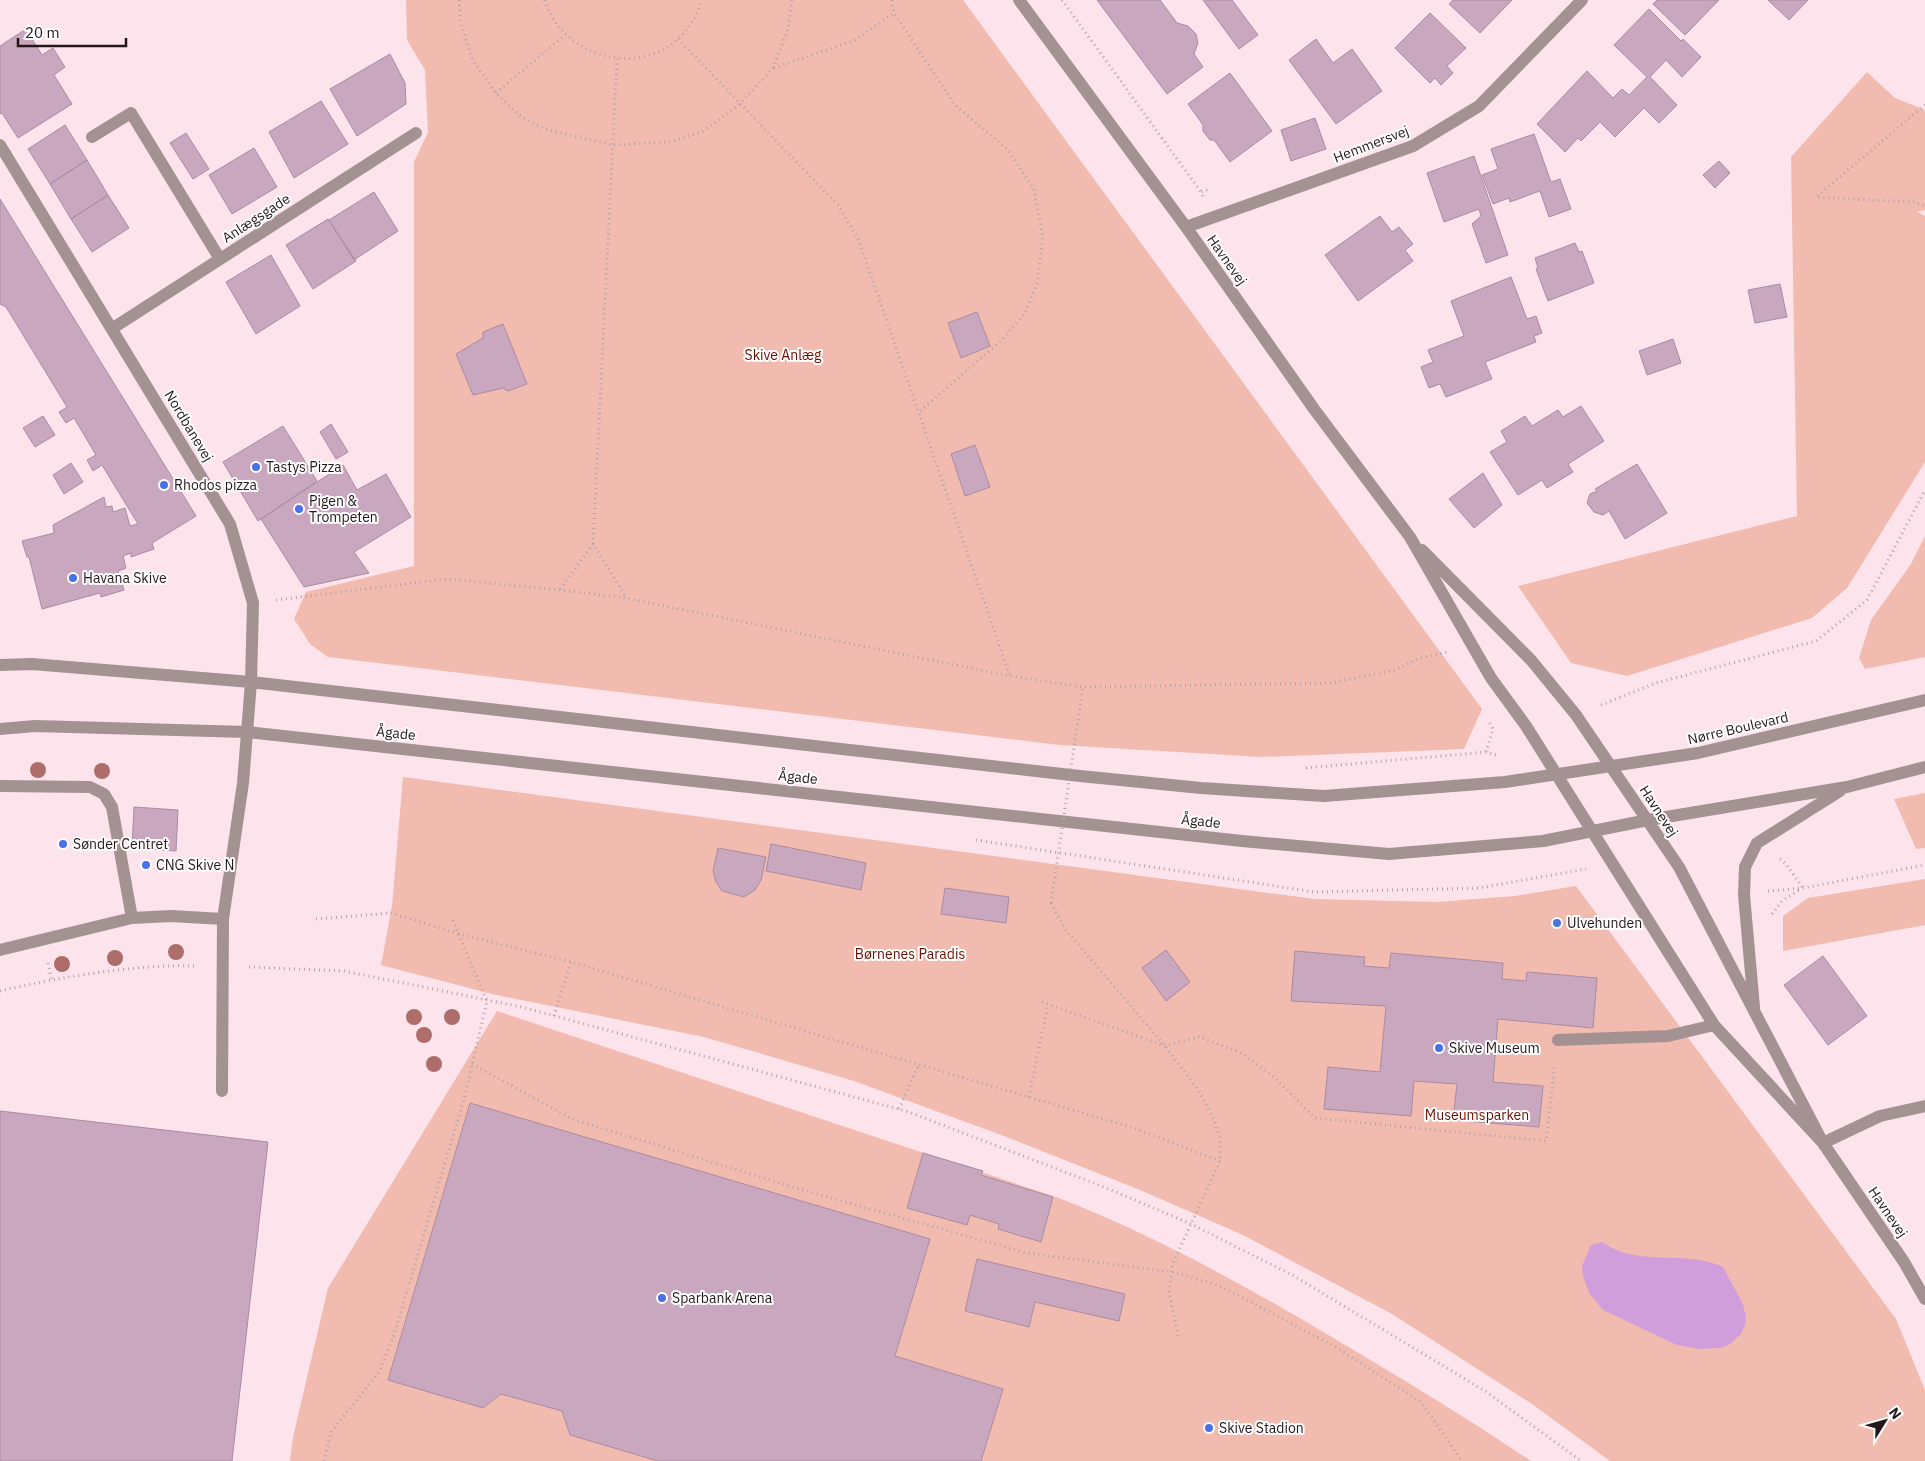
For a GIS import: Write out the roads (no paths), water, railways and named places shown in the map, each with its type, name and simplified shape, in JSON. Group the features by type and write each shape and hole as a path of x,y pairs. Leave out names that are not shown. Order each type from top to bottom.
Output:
{"street":[{"name":"Havnevej","path":"1019,0 1186,227 1314,409 1410,537 1491,678 1526,726 1714,1025 1823,1143"},
{"name":"Hemmersvej","path":"1186,227 1413,146 1478,106 1582,0"},
{"path":"92,137 131,113 220,259"},
{"name":"Anlægsgade","path":"113,328 416,133"},
{"name":"Nordbanevej","path":"0,144 230,524 254,603 252,682 243,783 223,919 222,1091"},
{"name":"Havnevej","path":"1410,537 1531,660 1576,715 1612,766 1691,886 1755,1016 1823,1143 1904,1262 1925,1299"},
{"path":"0,665 32,664 252,682 956,763 1201,788 1324,796 1504,782 1556,775"},
{"name":"Nørre Boulevard","path":"1556,775 1698,753 1925,700"},
{"name":"Ågade","path":"0,729 36,726 247,732 1242,841 1389,854 1543,841 1592,832"},
{"path":"1592,832 1648,820 1846,787 1925,767"},
{"path":"0,786 90,787 104,794 112,808 132,918"},
{"path":"1755,1016 1744,895 1745,867 1757,843 1846,787"},
{"path":"0,950 132,918 171,916 223,919"},
{"path":"1558,1040 1668,1036 1714,1025"},
{"path":"1823,1143 1880,1116 1925,1106"}],"place":[{"name":"Tastys Pizza","path":"256,467"},
{"name":"Rhodos pizza","path":"164,485"},
{"name":"Pigen & Trompeten","path":"299,509"},
{"name":"Havana Skive","path":"73,578"},
{"name":"Sønder Centret","path":"63,844"},
{"name":"CNG Skive N","path":"146,865"},
{"name":"Ulvehunden","path":"1557,923"},
{"name":"Skive Museum","path":"1439,1048"},
{"name":"Sparbank Arena","path":"662,1298"},
{"name":"Skive Stadion","path":"1209,1428"}],"park label":[{"name":"Skive Anlæg","path":"783,355"},
{"name":"Børnenes Paradis","path":"910,954"},
{"name":"Museumsparken","path":"1477,1115"}]}
